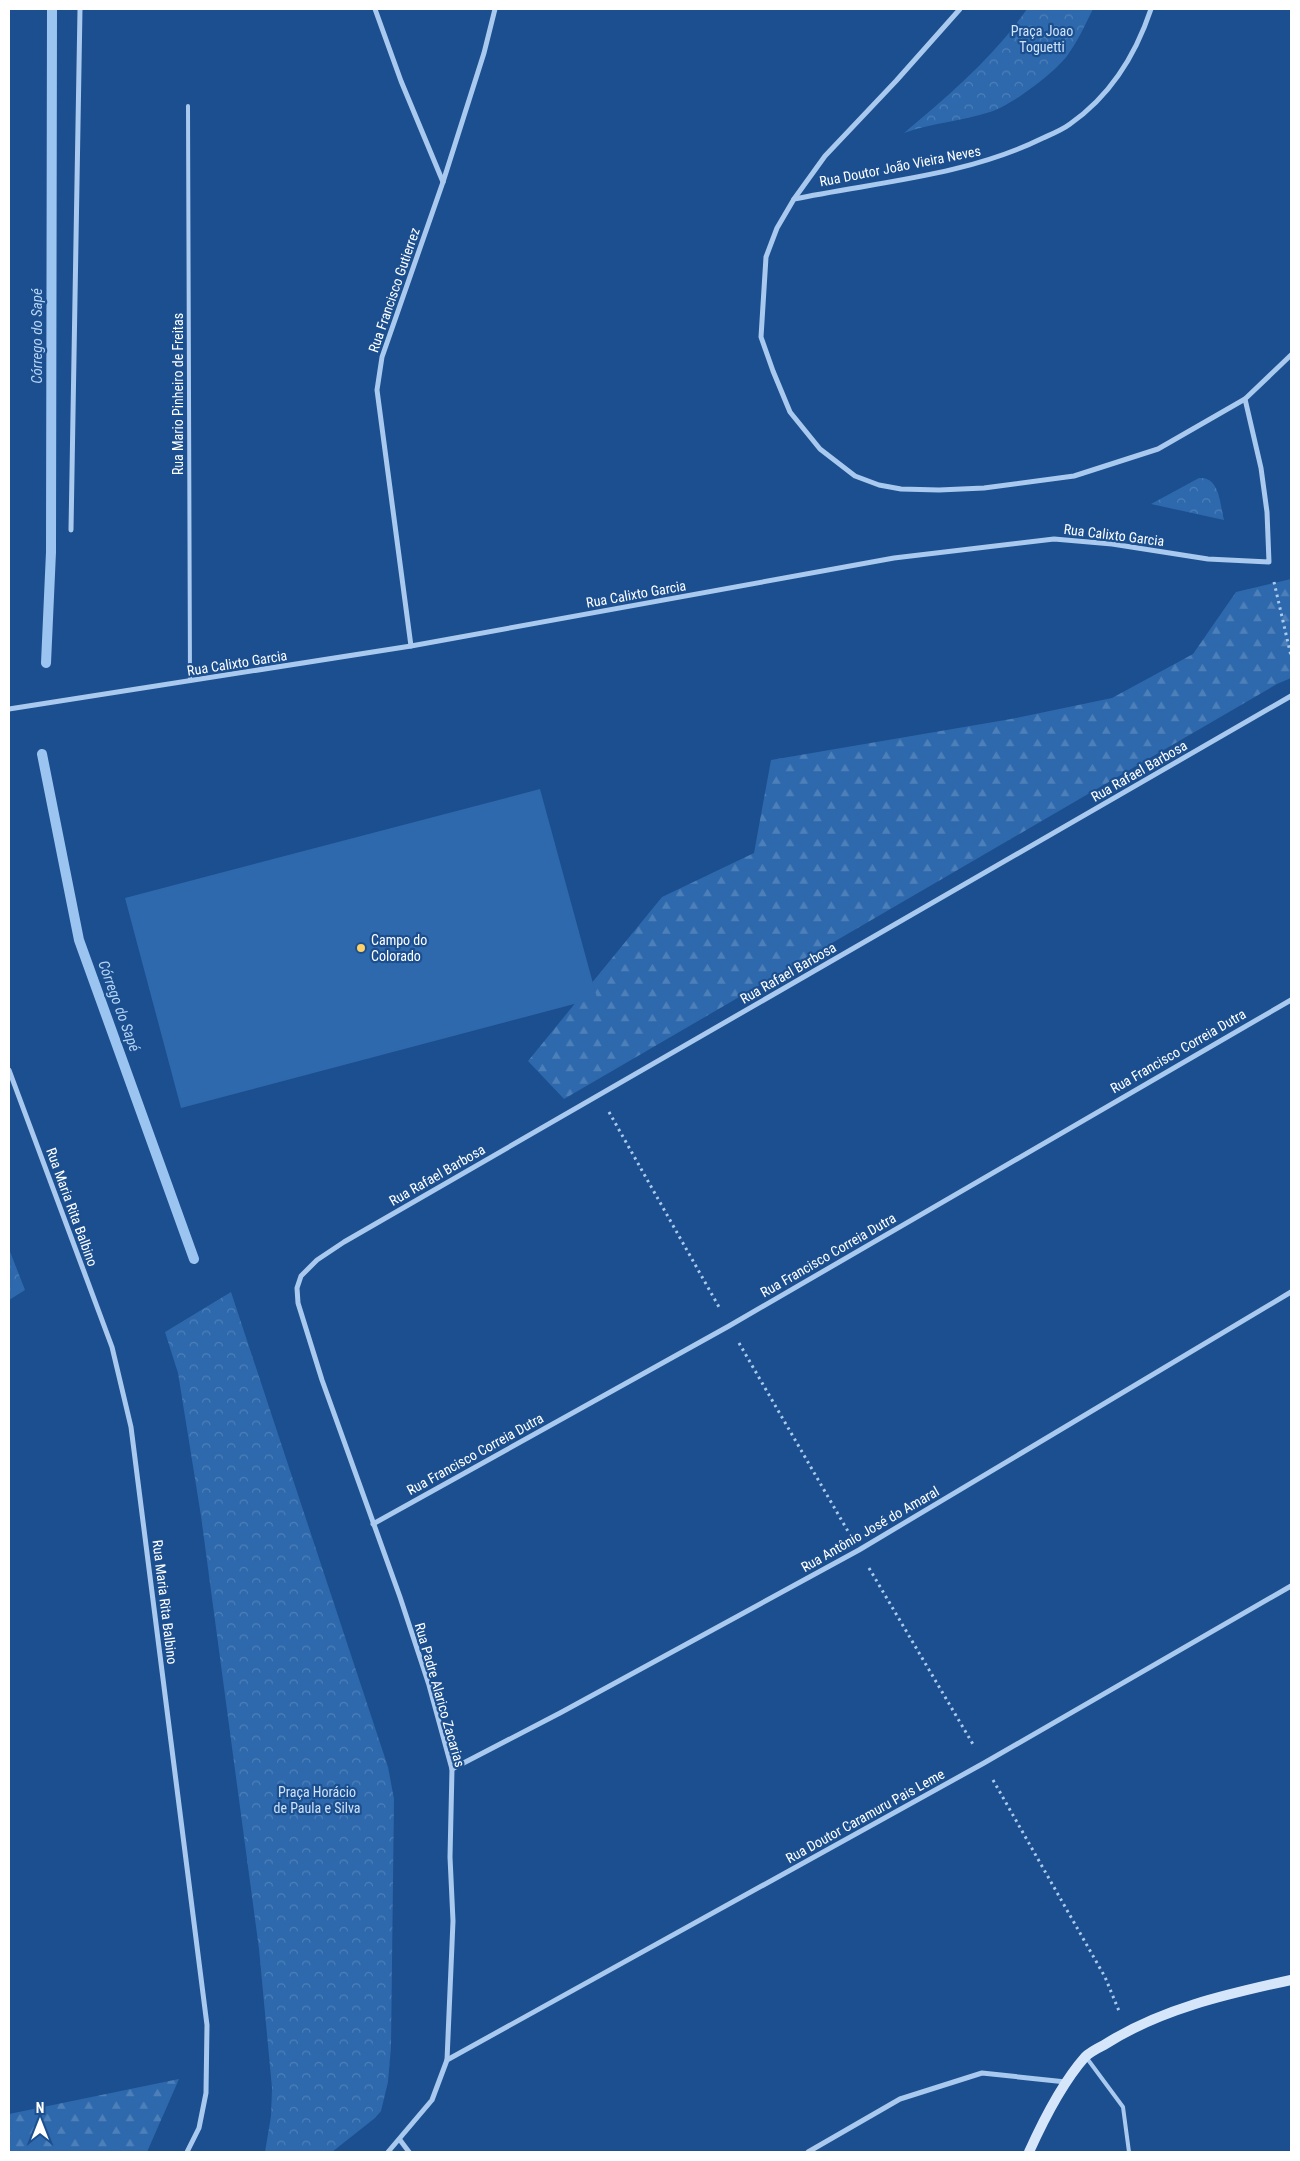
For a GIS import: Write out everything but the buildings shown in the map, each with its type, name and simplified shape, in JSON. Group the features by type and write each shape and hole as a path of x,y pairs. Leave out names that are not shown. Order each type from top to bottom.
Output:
{"main road":[{"path":"1029,2152 1045,2116 1086,2056 1128,2030 1180,2010 1228,1994 1291,1980"}],"street":[{"path":"71,530 80,9"},
{"path":"375,9 400,81 443,182"},
{"name":"Rua Francisco Gutierrez","path":"411,646 378,390 382,356 443,182 484,53 495,9"},
{"name":"Rua Doutor João Vieira Neves","path":"960,9 896,81 824,156 794,199 777,228 766,257 762,337 772,371 790,412 820,449 855,476 886,486 938,490 984,488 1074,476 1158,449 1245,399 1291,355"},
{"name":"Rua Doutor João Vieira Neves","path":"794,199 975,164 1020,149 1069,125 1099,100 1126,67 1142,35 1152,9"},
{"path":"1245,399 1261,468 1267,512 1269,562"},
{"name":"Rua Calixto Garcia","path":"9,709 411,646 894,558 1054,540 1112,544 1208,560 1269,562"},
{"name":"Rua Rafael Barbosa","path":"301,1276 317,1260 385,1218 1291,696"},
{"name":"Rua Francisco Correia Dutra","path":"373,1524 729,1326 1291,1000"},
{"name":"Rua Maria Rita Balbino","path":"9,1070 112,1347 131,1427 207,2025 206,2093 199,2128 187,2152"},
{"name":"Rua Padre Alarico Zacarias","path":"301,1276 296,1288 298,1303 373,1524 400,1597 429,1685 452,1769 450,1857 453,1921 451,2003 447,2060 432,2100 388,2152"},
{"name":"Rua Antônio José do Amaral","path":"452,1769 560,1713 859,1550 1291,1292"},
{"name":"Rua Doutor Caramuru Pais Leme","path":"447,2060 984,1763 1291,1586"},
{"path":"808,2152 900,2099 982,2073 1068,2082"},
{"path":"400,2140 409,2152"}],"lane":[{"name":"Rua Mario Pinheiro de Freitas","path":"188,106 190,681"},
{"path":"1086,2056 1123,2107 1129,2152"}],"path":[{"path":"1269,562 1291,656"}],"green space":[{"name":"Praça Joao Toguetti","path":"1027,9 1093,9 1067,56 1052,71 1020,96 999,109 990,112 904,133 954,90 985,59 1014,27"},
{"path":"1199,478 1206,479 1215,486 1224,520 1151,504"},
{"path":"1291,579 1291,678 1277,684 564,1099 528,1061 662,897 754,853 771,760 1011,719 1112,698 1193,654 1236,592"},
{"name":"Campo do Colorado","path":"540,789 597,998 181,1108 125,898"},
{"path":"9,1249 25,1290 9,1300"},
{"name":"Praça Horácio de Paula e Silva","path":"231,1292 388,1767 394,1799 391,2047 388,2082 381,2111 375,2118 332,2152 265,2152 271,2116 272,2088 259,1949 201,1516 178,1373 165,1332"},
{"path":"179,2079 147,2152 9,2152 9,2114"}],"waterway":[{"name":"Córrego do Sapé","path":"46,663 51,552 52,9"},
{"name":"Córrego do Sapé","path":"42,754 79,940 194,1259"}],"place":[{"name":"Campo do Colorado","path":"361,948"}]}
